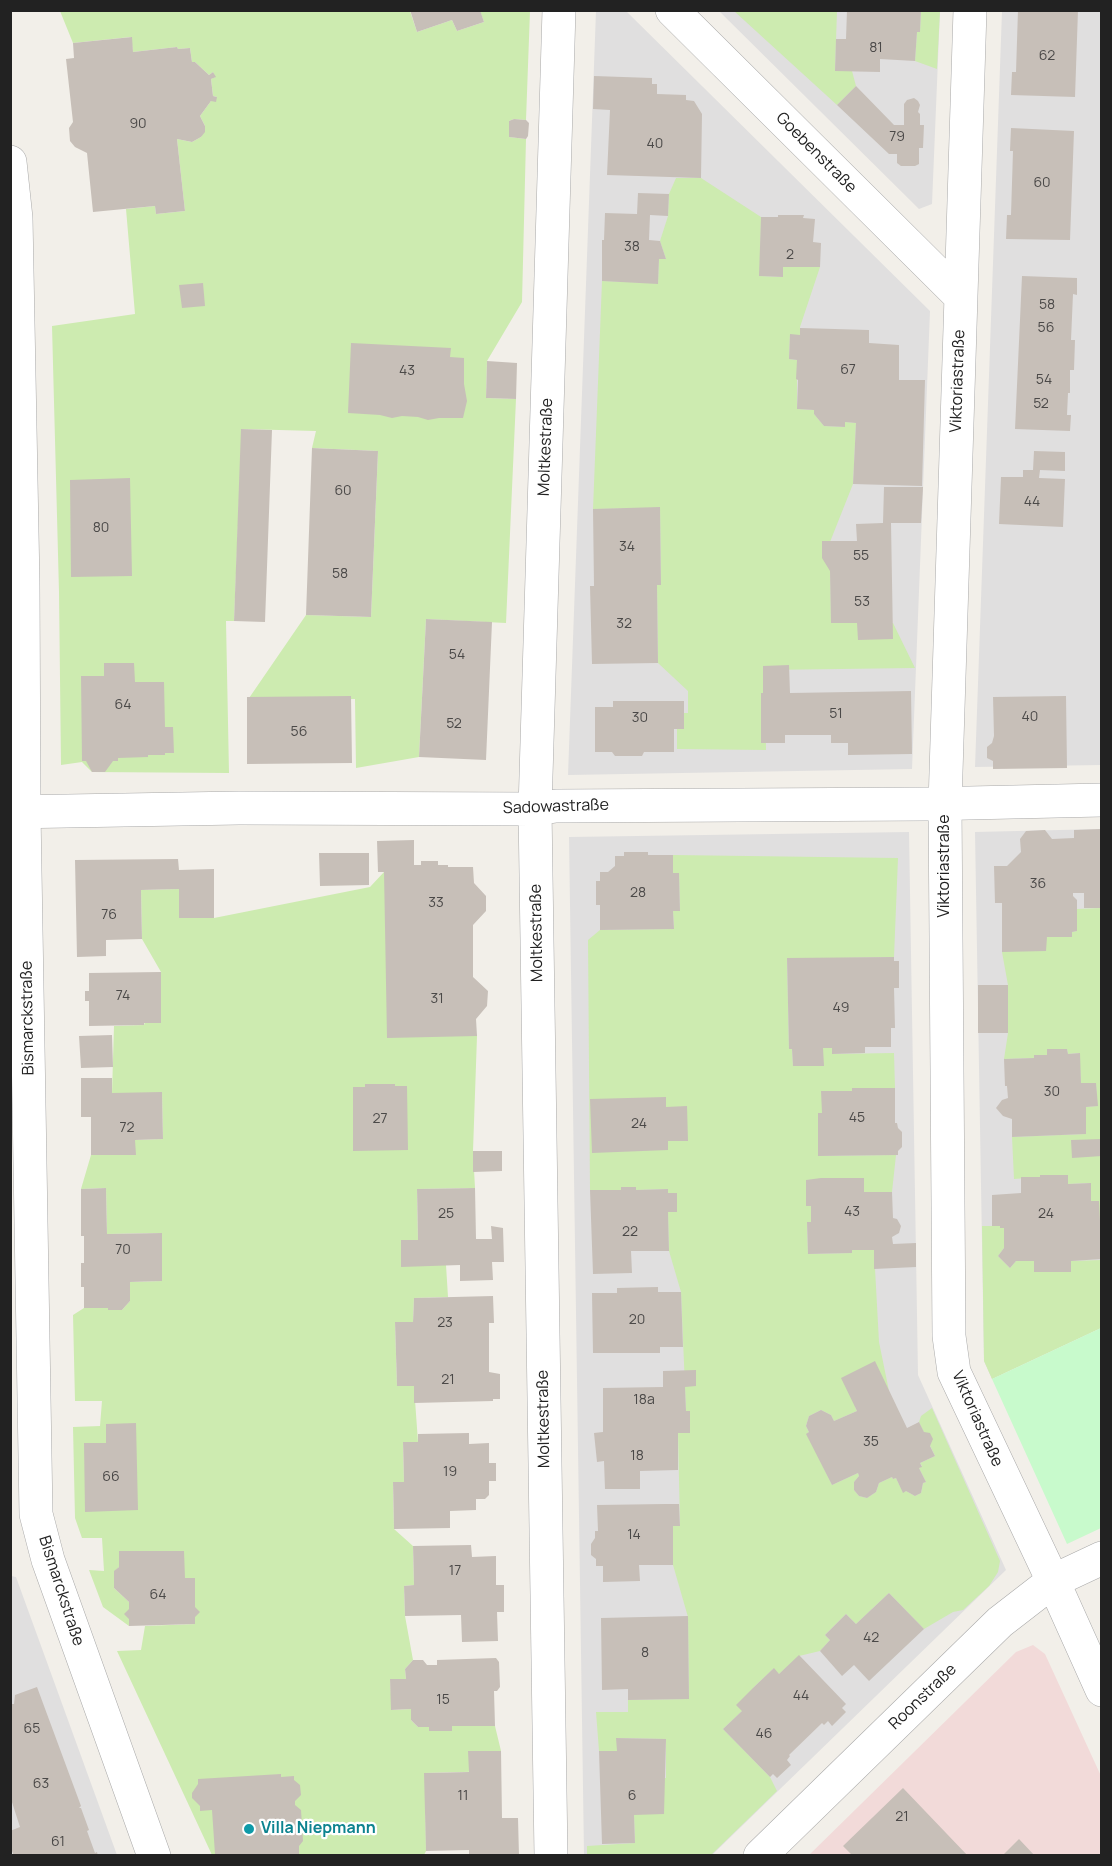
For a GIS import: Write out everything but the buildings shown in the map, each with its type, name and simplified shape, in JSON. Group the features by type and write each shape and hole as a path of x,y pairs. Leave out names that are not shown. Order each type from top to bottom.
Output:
{"street":[{"name":"Moltkestraße","path":"551,1856 535,809 559,10"},
{"name":"Goebenstraße","path":"672,10 960,296"},
{"name":"Viktoriastraße","path":"970,10 945,804 949,1336 954,1372 1053,1581 1101,1690"},
{"name":"Bismarckstraße","path":"10,162 16,218 23,572 17,812 23,1467 48,1560 154,1856"},
{"name":"Sadowastraße","path":"17,812 239,808 535,809 556,806 945,804 1101,800"},
{"name":"Roonstraße","path":"760,1856 1000,1622 1053,1581 1101,1558"}],"shaded area":[{"path":"596,11 626,11 930,311 912,769 568,775"},
{"path":"719,11 940,11 932,204 919,209"},
{"path":"1002,11 1101,11 1101,765 975,767"},
{"path":"1102,829 1101,1328 992,1379 984,1361 975,832"},
{"path":"909,832 918,1375 1006,1570 712,1855 584,1855 569,837"},
{"path":"11,1576 16,1577 117,1855 11,1856"},
{"path":"1033,1645 1045,1654 1101,1776 1101,1855 808,1856 1016,1652"}],"green space":[{"path":"60,11 410,11 417,32 452,20 457,31 484,22 480,11 530,11 526,120 509,121 509,137 526,139 522,302 487,361 486,398 516,399 506,623 426,619 419,757 356,768 355,699 247,701 306,615 371,617 378,451 312,448 316,431 242,429 234,621 226,621 229,773 92,772 82,762 61,765 52,326 135,314 126,209 155,206 156,214 185,211 177,139 192,142 201,137 205,126 200,116 211,101 217,97 213,96 211,79 215,77 213,72 209,75 195,62 192,62 190,48 178,49 177,47 133,52 131,37 73,43"},
{"path":"734,11 837,11 835,71 852,71 856,86 837,105"},
{"path":"921,11 940,11 937,69 915,61"},
{"path":"676,178 701,178 761,217 760,276 782,277 783,267 820,267 800,327 800,335 790,335 789,359 797,360 797,409 814,410 814,414 824,426 845,427 845,422 856,423 853,484 830,542 831,623 893,623 915,668 765,670 766,750 677,749 677,713 688,713 688,691 658,663 657,585 661,584 660,508 593,509 602,281 658,283 659,259 666,259 660,241 668,216 669,194"},
{"path":"673,855 898,858 894,957 787,959 789,1049 792,1049 793,1066 823,1066 823,1048 832,1048 833,1054 894,1053 895,1088 822,1091 822,1113 818,1114 818,1156 896,1155 892,1192 864,1192 863,1178 806,1180 806,1206 811,1206 811,1222 807,1223 808,1254 874,1250 879,1342 889,1391 855,1407 857,1411 834,1421 831,1415 821,1410 809,1416 806,1426 809,1432 807,1434 832,1485 858,1473 859,1476 854,1482 854,1490 859,1496 867,1498 876,1492 879,1483 892,1477 896,1478 903,1492 906,1491 915,1496 921,1493 923,1483 926,1482 919,1468 922,1466 920,1463 935,1456 919,1422 921,1416 932,1408 1000,1561 998,1572 989,1586 963,1610 953,1612 924,1629 889,1593 856,1624 846,1614 825,1635 830,1640 820,1651 799,1656 779,1674 773,1669 754,1687 742,1711 723,1729 770,1777 777,1791 711,1855 587,1856 587,1846 635,1843 634,1815 663,1778 666,1778 666,1739 617,1738 617,1751 599,1751 596,1712 628,1712 628,1700 689,1699 688,1617 673,1565 673,1526 680,1525 678,1433 690,1433 690,1411 686,1411 681,1292 669,1251 668,1212 677,1212 677,1193 668,1193 667,1189 636,1190 635,1187 621,1187 621,1190 590,1190 588,940 600,930 674,929 673,911 680,911 679,873 673,873"},
{"path":"384,872 477,1036 473,1151 475,1188 417,1189 418,1240 401,1240 446,1265 448,1297 414,1298 413,1322 395,1322 397,1386 414,1386 418,1442 403,1442 404,1482 393,1483 394,1529 413,1546 414,1585 404,1586 405,1616 413,1660 405,1669 406,1679 390,1679 392,1710 411,1709 411,1720 418,1727 429,1727 430,1731 452,1731 452,1726 495,1726 501,1751 501,1771 425,1773 426,1851 424,1855 212,1855 117,1651 141,1650 145,1626 195,1624 195,1578 185,1578 119,1551 119,1567 114,1572 114,1588 129,1602 129,1626 103,1607 89,1570 104,1571 102,1538 82,1538 75,1518 73,1427 100,1426 102,1401 75,1401 73,1315 84,1308 122,1310 130,1301 130,1282 162,1281 162,1233 107,1234 106,1188 81,1189 91,1155 135,1155 135,1140 163,1139 162,1093 112,1093 114,1026 144,1025 161,972 142,939 141,890 179,889 179,918 214,918 370,887"},
{"path":"1101,908 1101,1235 1099,1234 1099,1202 1091,1201 1090,1183 1068,1184 1068,1175 1040,1175 1040,1177 1014,1179 1012,1137 1086,1134 1086,1107 1097,1106 1096,1083 1081,1083 1079,1053 1068,1054 1067,1049 1047,1049 1047,1055 1035,1055 1034,1058 1004,1059 1008,1033 1008,985 1002,952 1047,937 1072,937 1072,932 1077,931 1077,909"},
{"path":"982,1226 1004,1228 1004,1248 998,1256 1010,1268 1016,1261 1034,1261 1035,1272 1071,1272 1071,1261 1101,1260 1101,1328 992,1379 984,1361"},
{"path":"1101,1328 1101,1528 1067,1544 992,1379"}],"place":[{"name":"Villa Niepmann","path":"249,1829"}]}
